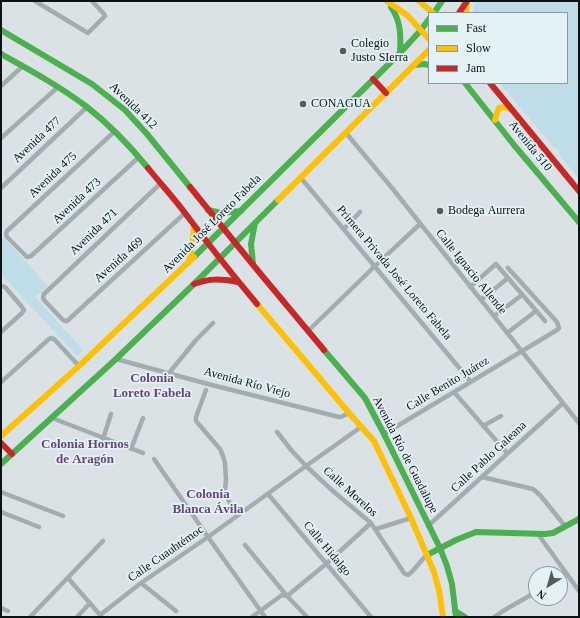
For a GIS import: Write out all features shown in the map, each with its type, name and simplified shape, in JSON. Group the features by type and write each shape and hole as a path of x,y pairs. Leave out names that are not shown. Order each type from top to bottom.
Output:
{"main road":[{"path":"386,1 408,16 428,38"},
{"path":"386,1 397,14 400,26 400,53"},
{"path":"419,1 432,12"},
{"path":"434,12 442,1"},
{"path":"460,12 467,1"},
{"path":"466,12 467,1"},
{"name":"Avenida José Loreto Fabela","path":"1,436 79,366 189,262 400,53 428,20"},
{"name":"Avenida 412","path":"1,30 92,84 125,110 147,134 223,228"},
{"path":"1,464 116,359 220,259 428,51"},
{"path":"1,54 58,86 87,107 115,131 139,157 208,243"},
{"path":"415,65 428,64"},
{"path":"373,79 386,93"},
{"name":"Avenida 510","path":"466,84 514,145 579,222"},
{"name":"Avenida 510","path":"491,84 579,191"},
{"path":"495,120 499,108 502,106 511,109"},
{"path":"208,209 215,213 222,214 241,211"},
{"path":"254,266 251,255 251,246 255,223"},
{"path":"189,262 194,226"},
{"name":"Avenida Río de Guadalupe","path":"223,228 365,398 440,548 452,584 455,614"},
{"name":"Avenida Río de Guadalupe","path":"208,243 238,282 374,441 411,518 434,572 439,590 443,617"},
{"path":"194,284 204,280 218,278 238,282"},
{"path":"1,443 12,454"},
{"path":"427,555 456,540 476,532 553,533 579,519"},
{"path":"455,614 465,617"}],"street":[{"path":"35,1 42,3 88,33 105,16 92,1"},
{"path":"1,86 23,66"},
{"path":"1,138 58,86"},
{"name":"Avenida 477","path":"1,188 87,107"},
{"name":"Avenida 475","path":"27,257 7,237 6,234 19,220 115,131"},
{"name":"Calle Ignacio Allende","path":"346,133 392,188 579,423"},
{"name":"Avenida 473","path":"27,257 31,256 139,157"},
{"name":"Primera Privada José Loreto Fabela","path":"301,178 471,382"},
{"name":"Avenida 471","path":"65,321 44,300 44,294 160,183"},
{"path":"344,229 360,212"},
{"name":"Avenida 469","path":"65,321 68,320 185,213"},
{"path":"308,331 374,266 420,224"},
{"path":"470,287 496,264 545,321"},
{"name":"Calle Benito Juárez","path":"384,434 555,332 559,328 557,322 508,268"},
{"path":"481,300 508,278"},
{"path":"1,286 4,287 24,310 1,332"},
{"path":"494,316 522,295"},
{"path":"507,333 536,311"},
{"path":"169,373 196,340 213,323"},
{"path":"1,382 51,338 79,366"},
{"name":"Avenida Río Viejo","path":"116,359 339,418 349,413"},
{"path":"206,390 196,417 196,421 220,450 223,456 226,480 224,490 237,516"},
{"path":"454,392 508,453"},
{"name":"Calle Pablo Galeana","path":"428,526 563,403"},
{"path":"103,439 111,414"},
{"path":"483,426 501,416"},
{"path":"52,418 103,439 143,453"},
{"path":"131,448 143,418"},
{"name":"Calle Cuauhtémoc","path":"100,616 141,582 208,537 361,427"},
{"name":"Calle Morelos","path":"277,432 292,452 306,466 371,523 404,573 408,575 411,573 427,555"},
{"path":"154,459 265,617"},
{"path":"482,476 533,489 540,495 565,526"},
{"path":"1,492 63,516"},
{"name":"Calle Hidalgo","path":"268,494 371,617"},
{"path":"1,512 39,527"},
{"path":"376,530 411,518"},
{"path":"252,617 282,595 287,596 326,564 371,523"},
{"path":"538,534 579,592"},
{"path":"30,617 103,541"},
{"path":"245,546 287,596 307,617"},
{"path":"68,578 100,616"},
{"path":"141,582 176,611"},
{"path":"494,617 528,597"},
{"path":"77,617 90,603"},
{"path":"1,608 8,611"}],"shaded area":[{"path":"476,1 579,1 579,179 559,154 560,152 554,148 501,84 568,84 568,12 472,12"},
{"path":"1,235 48,286 35,297 83,350 77,356 1,274"}],"traffic: fast":[{"path":"435,12 442,1"},
{"path":"391,7 399,23 400,53"},
{"path":"194,257 400,53 428,20"},
{"path":"1,30 92,84 125,110 147,134 190,187"},
{"path":"1,54 56,86 87,107 104,121 148,168"},
{"path":"415,65 428,65"},
{"path":"466,84 514,145 579,222"},
{"path":"1,464 116,359 278,200"},
{"path":"208,210 221,213 241,211"},
{"path":"253,264 251,244 255,223"},
{"path":"324,350 365,398 384,434 440,548 452,584 456,617"},
{"path":"427,555 456,540 476,532 553,533 579,519"},
{"path":"455,611 465,617"}],"traffic: slow":[{"path":"387,1 408,16 428,38"},
{"path":"419,1 432,12"},
{"path":"466,12 467,2"},
{"path":"278,200 428,51"},
{"path":"495,120 499,108 504,107 511,109"},
{"path":"189,262 194,226"},
{"path":"1,436 79,366 194,257"},
{"path":"257,304 374,441 411,518 434,572 439,590 443,617"}],"traffic: jam":[{"path":"460,12 467,1"},
{"path":"373,79 386,93"},
{"path":"491,84 579,191"},
{"path":"148,168 176,201 220,259 257,304"},
{"path":"190,187 324,350"},
{"path":"194,284 216,280 238,282"},
{"path":"1,443 12,454"}],"place":[{"name":"Colegio Justo SIerra","path":"343,51"},
{"name":"CONAGUA","path":"303,104"},
{"name":"Bodega Aurrera","path":"440,211"}],"district":[{"name":"Colonia Loreto Fabela","path":"152,386"},
{"name":"Colonia Hornos de Aragón","path":"85,452"},
{"name":"Colonia Blanca Ávila","path":"208,502"}]}
